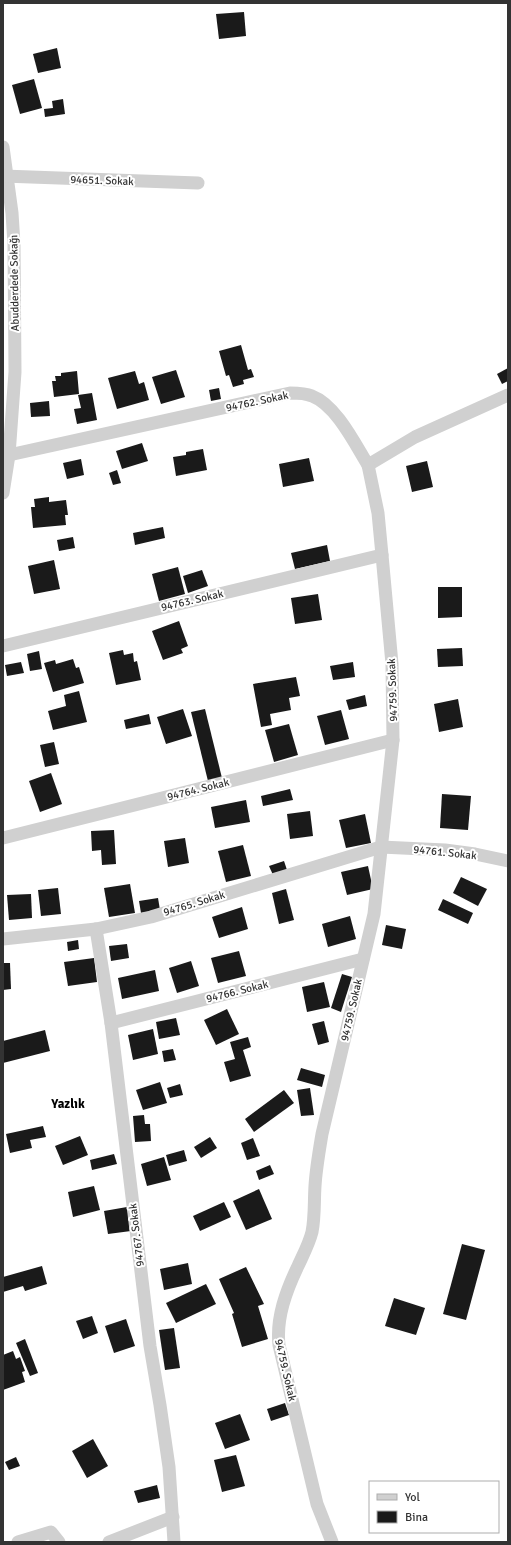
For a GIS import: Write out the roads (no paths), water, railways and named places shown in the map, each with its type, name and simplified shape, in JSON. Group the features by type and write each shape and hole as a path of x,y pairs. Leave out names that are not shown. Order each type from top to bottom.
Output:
{"street":[{"name":"Abudderdede Sokağı","path":"3,147 5,176 12,213 14,244 15,372 9,455 3,493"},
{"name":"94651. Sokak","path":"5,176 198,183"},
{"path":"3,384 15,372"},
{"name":"94762. Sokak","path":"9,455 290,393 312,396 323,402 342,426 368,465"},
{"path":"368,465 415,437 508,395"},
{"name":"94759. Sokak","path":"332,1542 317,1504 279,1345 277,1331 279,1317 285,1298 295,1271 309,1242 312,1230 316,1171 321,1142 374,914 393,740 392,664 378,513 368,465"},
{"name":"94763. Sokak","path":"3,646 382,555"},
{"name":"94764. Sokak","path":"3,838 393,740"},
{"name":"94761. Sokak","path":"381,847 445,850 475,854 508,861"},
{"name":"94765. Sokak","path":"3,939 96,929 151,917 381,847"},
{"name":"94767. Sokak","path":"96,929 111,1023 150,1346 169,1467 174,1542"},
{"name":"94766. Sokak","path":"111,1023 363,959"},
{"path":"109,1542 173,1517"},
{"path":"18,1542 52,1532 59,1542"}],"district":[{"name":"Yazlık","path":"68,1103"}]}
